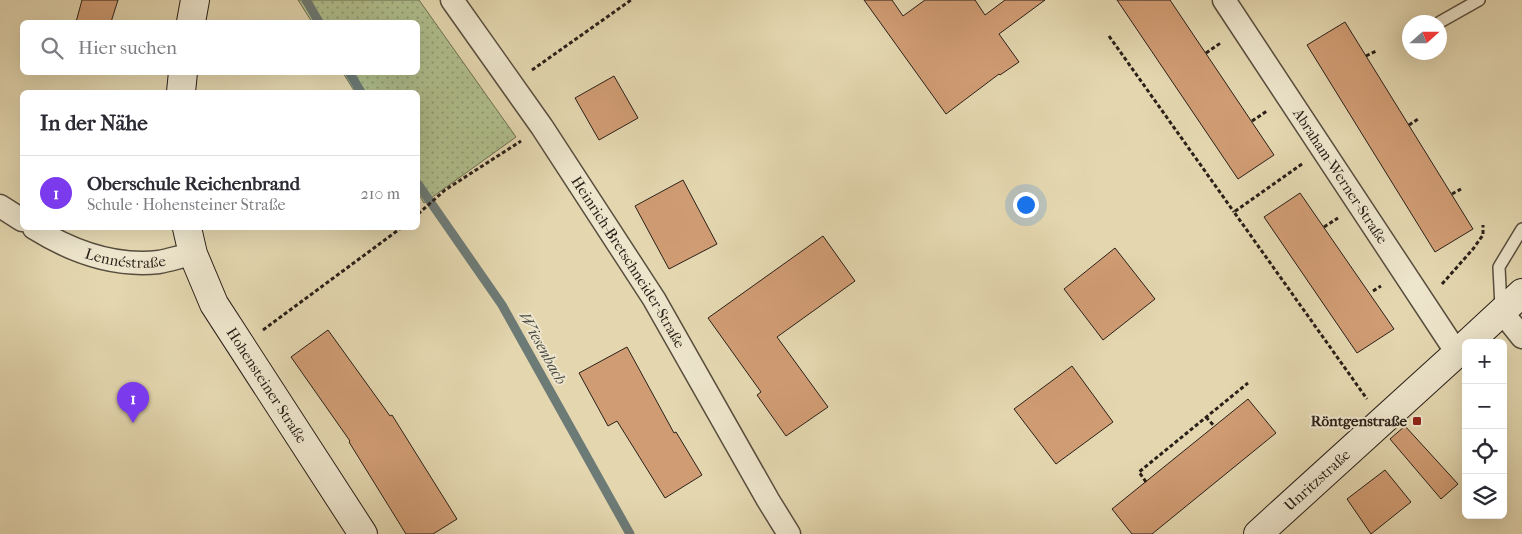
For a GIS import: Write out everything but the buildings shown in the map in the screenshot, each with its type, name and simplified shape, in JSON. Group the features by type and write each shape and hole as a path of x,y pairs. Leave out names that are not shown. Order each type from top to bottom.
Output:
{"main road":[{"path":"191,20 194,0"},
{"path":"181,90 183,75"},
{"name":"Hohensteiner Straße","path":"187,230 193,254 214,304 363,534"},
{"name":"Unritzstraße","path":"1473,339 1522,293"},
{"name":"Unritzstraße","path":"1258,534 1462,349"}],"street":[{"name":"Heinrich-Bretschneider-Straße","path":"452,0 542,127 654,299 789,534"},
{"name":"Abraham-Werner-Straße","path":"1224,0 1424,303 1462,345"},
{"path":"0,206 20,219"},
{"name":"Lennéstraße","path":"37,230 54,241 97,258 140,263 160,262 193,254"},
{"path":"1502,312 1522,337"}],"lane":[{"path":"1447,18 1479,0"},
{"path":"1502,312 1499,267 1522,229"}],"path":[{"path":"511,84 632,0"},
{"path":"1109,36 1382,421"},
{"path":"1366,56 1376,51"},
{"path":"1252,121 1258,117"},
{"path":"1409,125 1418,119"},
{"path":"420,212 445,190 542,127"},
{"path":"1234,212 1323,150"},
{"path":"1452,194 1461,189"},
{"path":"1424,303 1484,235 1483,225"},
{"path":"241,346 399,230"},
{"path":"1146,482 1138,472 1248,383"},
{"path":"1206,417 1214,426"}],"green space":[{"path":"298,0 419,0 516,137 424,203 420,196 420,90 354,90 344,75 420,75 420,20 311,20"}],"waterway":[{"name":"Wiesenbach","path":"306,0 318,20"},
{"name":"Wiesenbach","path":"351,75 360,90"},
{"name":"Wiesenbach","path":"420,187 502,305 630,534"}],"place":[{"name":"Röntgenstraße","path":"1417,421"},
{"name":"Oberschule Reichenbrand","path":"133,423"}]}
